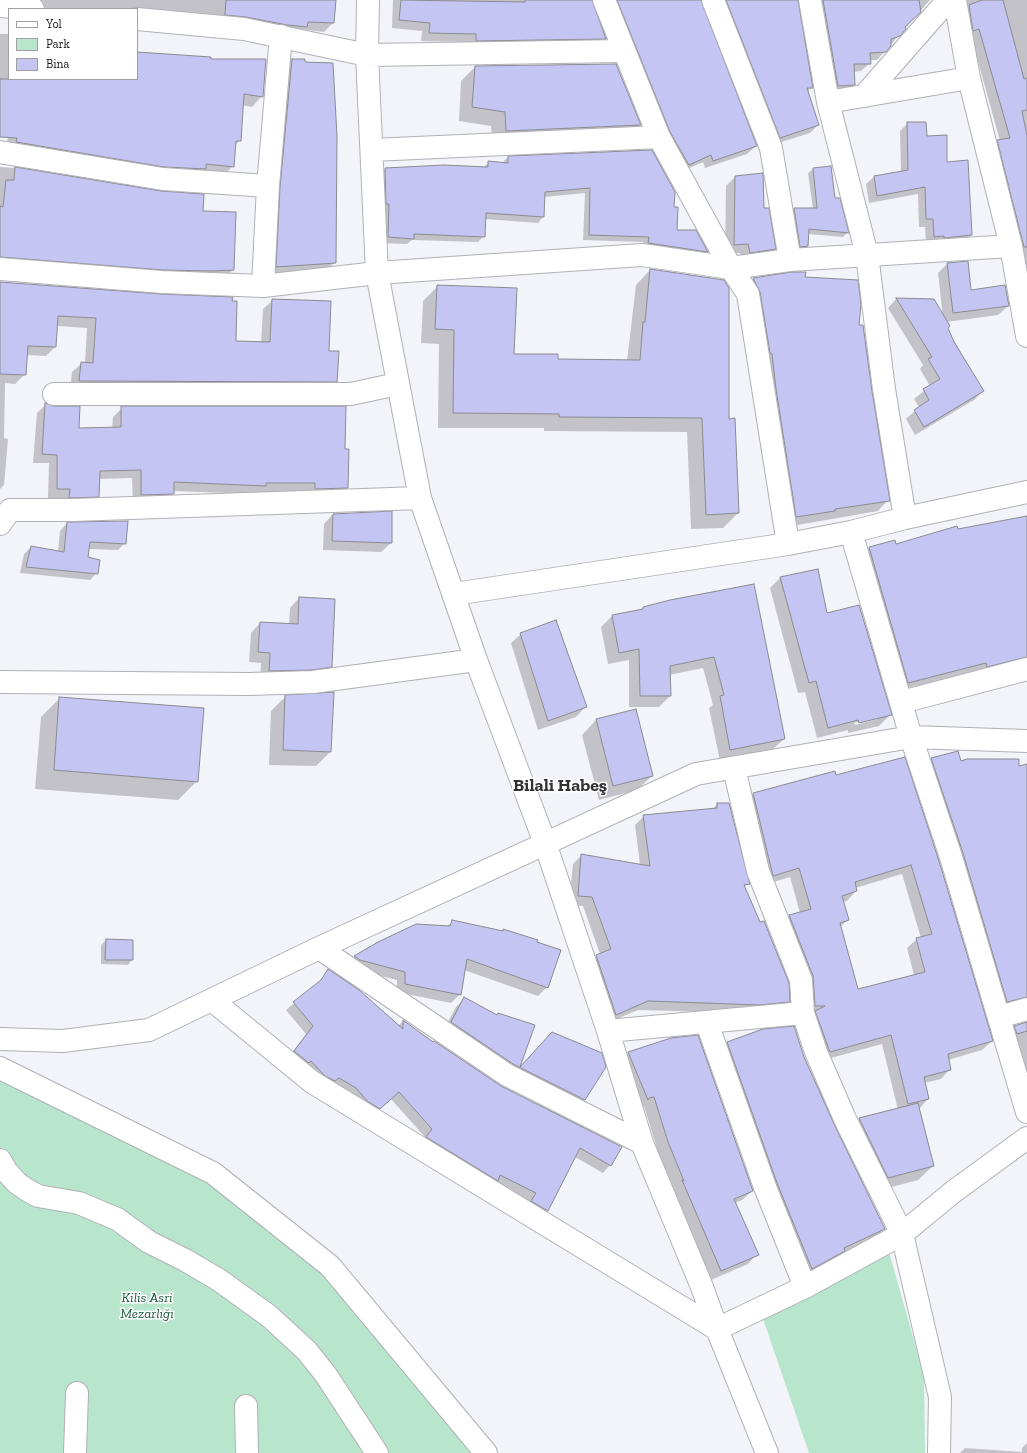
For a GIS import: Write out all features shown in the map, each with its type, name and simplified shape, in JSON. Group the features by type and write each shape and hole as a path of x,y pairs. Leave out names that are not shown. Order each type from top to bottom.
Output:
{"street":[{"path":"368,0 367,55 377,273 420,498 476,660 545,843 608,1031 642,1143 702,1287 717,1329 767,1453"},
{"path":"604,0 623,51 659,138 731,268 748,294 788,544"},
{"path":"713,0 770,148 790,260"},
{"path":"810,0 828,102 867,255 884,389 905,518"},
{"path":"864,96 948,0"},
{"path":"955,0 969,78 1011,246 1027,336"},
{"path":"0,6 22,8"},
{"path":"138,19 244,29 367,55 623,51"},
{"path":"263,286 268,186 281,36"},
{"path":"828,102 969,78"},
{"path":"372,150 659,138"},
{"path":"0,152 163,179 268,186"},
{"path":"0,269 162,282 263,286 377,273 642,255 731,268 790,260 1011,246"},
{"path":"54,394 351,394 397,384"},
{"path":"454,594 788,544 851,532 905,518 1027,492"},
{"path":"0,524 10,510 73,510 420,498"},
{"path":"851,532 911,737 951,857 1027,1112"},
{"path":"0,682 249,684 312,682 476,660"},
{"path":"902,702 1027,669"},
{"path":"0,1039 63,1041 149,1030 213,1001 319,948 696,774 911,737 1027,741"},
{"path":"734,768 758,871 801,980 803,1013 816,1052 845,1119 902,1234 940,1397 939,1453"},
{"path":"319,948 507,1075 642,1143"},
{"path":"213,1001 312,1082 717,1329"},
{"path":"999,1017 1027,1009"},
{"path":"608,1031 803,1013"},
{"path":"707,1023 765,1187 805,1287"},
{"path":"0,1068 213,1172 330,1266 486,1453"},
{"path":"717,1329 805,1287 902,1234 953,1192 1027,1138"},
{"path":"0,1160 7,1172 17,1183 27,1190 38,1196 79,1203 117,1219 150,1242 219,1280 269,1316 307,1351 326,1375 377,1453"},
{"path":"75,1453 77,1393"},
{"path":"246,1406 247,1453"}],"green space":[{"name":"Kilis Asri Mezarlığı","path":"0,1068 218,1175 335,1268 490,1453 0,1453"},
{"path":"889,1252 924,1376 925,1453 809,1453 761,1313"}],"building":[{"path":"226,0 336,0 334,23 308,22 307,27 225,15"},
{"path":"401,0 525,2 525,0 592,0 606,39 476,41 476,34 429,33 430,23 399,20"},
{"path":"617,0 701,0 757,146 713,161 711,155 689,165 670,132"},
{"path":"726,0 798,0 813,88 807,88 819,125 780,138"},
{"path":"823,0 919,0 921,12 905,27 906,29 900,36 891,39 891,46 886,52 870,53 871,64 854,64 855,85 838,86"},
{"path":"982,0 1003,0 1024,79 1027,78 1027,110 1022,111 1027,136 1027,247 1024,247 997,140 1010,138 979,29 973,31 969,5"},
{"path":"138,52 211,57 211,59 266,59 263,97 244,94 241,141 236,141 234,167 206,164 206,169 164,167 16,142 17,138 0,137 0,79 138,80"},
{"path":"292,59 305,59 305,62 333,63 337,136 336,263 276,267 280,187"},
{"path":"616,64 641,125 506,131 505,112 472,107 475,66"},
{"path":"907,122 926,122 927,136 947,135 947,162 968,160 972,235 944,238 944,236 934,237 933,219 926,219 925,187 877,196 874,176 908,170"},
{"path":"652,150 675,192 674,207 678,207 677,230 696,230 708,252 648,243 649,237 589,235 590,188 545,192 544,217 486,213 485,237 414,234 414,239 388,237 389,204 386,204 385,168 444,165 488,167 488,161 508,163 508,156"},
{"path":"831,166 835,198 840,198 849,233 809,229 808,246 800,247 794,208 817,208 813,168"},
{"path":"15,167 161,191 204,194 203,211 236,212 234,270 163,270 0,257 0,206 3,207 6,180 14,180"},
{"path":"763,173 764,208 769,208 776,249 750,253 748,244 734,245 735,176"},
{"path":"968,261 971,290 1005,285 1009,306 953,313 947,263"},
{"path":"650,269 724,280 729,288 729,419 735,418 739,513 706,515 702,418 559,417 559,414 453,413 454,330 435,329 437,285 517,288 514,354 558,354 558,359 640,360"},
{"path":"791,272 806,272 805,277 858,280 861,304 859,325 863,325 890,501 835,509 835,511 796,517 772,354 770,353 760,292 753,278"},
{"path":"0,282 161,294 233,297 232,301 237,301 236,341 270,342 272,299 331,301 329,351 339,351 337,382 79,381 81,362 93,363 96,318 58,316 56,347 28,346 26,375 0,374"},
{"path":"896,298 934,299 950,326 948,328 954,342 984,391 924,427 914,410 929,400 923,389 940,379 928,359 932,357"},
{"path":"45,403 54,406 80,406 79,428 121,427 121,406 346,406 345,449 349,449 348,488 315,489 315,483 266,483 266,486 174,482 174,494 141,495 141,470 100,471 99,497 69,498 70,489 57,489 57,455 42,454"},
{"path":"392,511 392,543 332,541 333,514"},
{"path":"1027,516 1027,657 987,667 986,663 908,683 869,547 895,540 896,544 957,526 958,529"},
{"path":"128,521 126,544 90,542 88,557 100,560 98,574 26,567 31,546 64,552 67,522"},
{"path":"818,569 827,613 859,605 892,715 859,723 858,720 828,728 816,681 809,683 780,577"},
{"path":"754,584 785,739 730,750 720,696 724,695 714,657 670,666 671,696 640,696 639,649 619,653 612,615 643,609 643,607 670,600"},
{"path":"299,597 335,599 332,667 312,670 269,671 270,653 258,652 260,622 298,624"},
{"path":"556,620 587,707 548,721 520,633"},
{"path":"334,692 331,752 283,750 285,695"},
{"path":"59,697 204,708 198,782 54,770"},
{"path":"636,709 653,776 613,786 596,719"},
{"path":"958,751 961,761 967,759 1019,759 1019,766 1027,764 1027,997 1007,1002 963,853 931,758"},
{"path":"905,757 939,861 993,1041 948,1054 951,1070 924,1077 929,1099 908,1104 891,1035 830,1052 815,1011 825,1006 815,1006 813,976 789,915 811,909 799,868 773,876 753,793 835,771 836,775","holes":["911,865 932,934 916,938 925,972 858,989 840,923 849,920 842,896 857,891 855,882"]},
{"path":"717,803 729,803 750,884 744,885 760,922 764,921 789,983 790,1002 759,1005 648,1001 616,1015 596,955 611,949 592,897 578,896 581,854 650,866 643,815 717,808"},
{"path":"452,920 503,931 503,929 538,940 537,942 561,950 548,988 467,959 461,995 405,984 405,972 360,960 354,956 378,942 416,924 450,926"},
{"path":"106,939 133,940 133,960 105,960"},
{"path":"328,969 359,990 403,1029 403,1020 433,1042 434,1041 501,1086 622,1147 611,1166 580,1148 548,1211 531,1201 536,1193 500,1175 498,1181 426,1137 432,1129 399,1092 380,1109 367,1101 356,1088 339,1078 335,1081 325,1076 311,1061 309,1063 294,1051 313,1026 293,1002 321,980"},
{"path":"464,997 497,1015 498,1013 535,1025 520,1067 552,1032 602,1053 606,1067 585,1100 513,1064 451,1022"},
{"path":"1027,1022 1027,1031 1017,1034 1014,1026"},
{"path":"794,1026 804,1057 834,1124 885,1229 844,1248 845,1251 812,1269 777,1183 727,1042 763,1029"},
{"path":"698,1035 753,1191 734,1199 759,1255 721,1271 682,1180 684,1181 668,1142 654,1097 649,1098 648,1100 628,1052 671,1038"},
{"path":"918,1103 934,1166 888,1178 859,1118"}],"district":[{"name":"Bilali Habeş","path":"560,786"}]}
